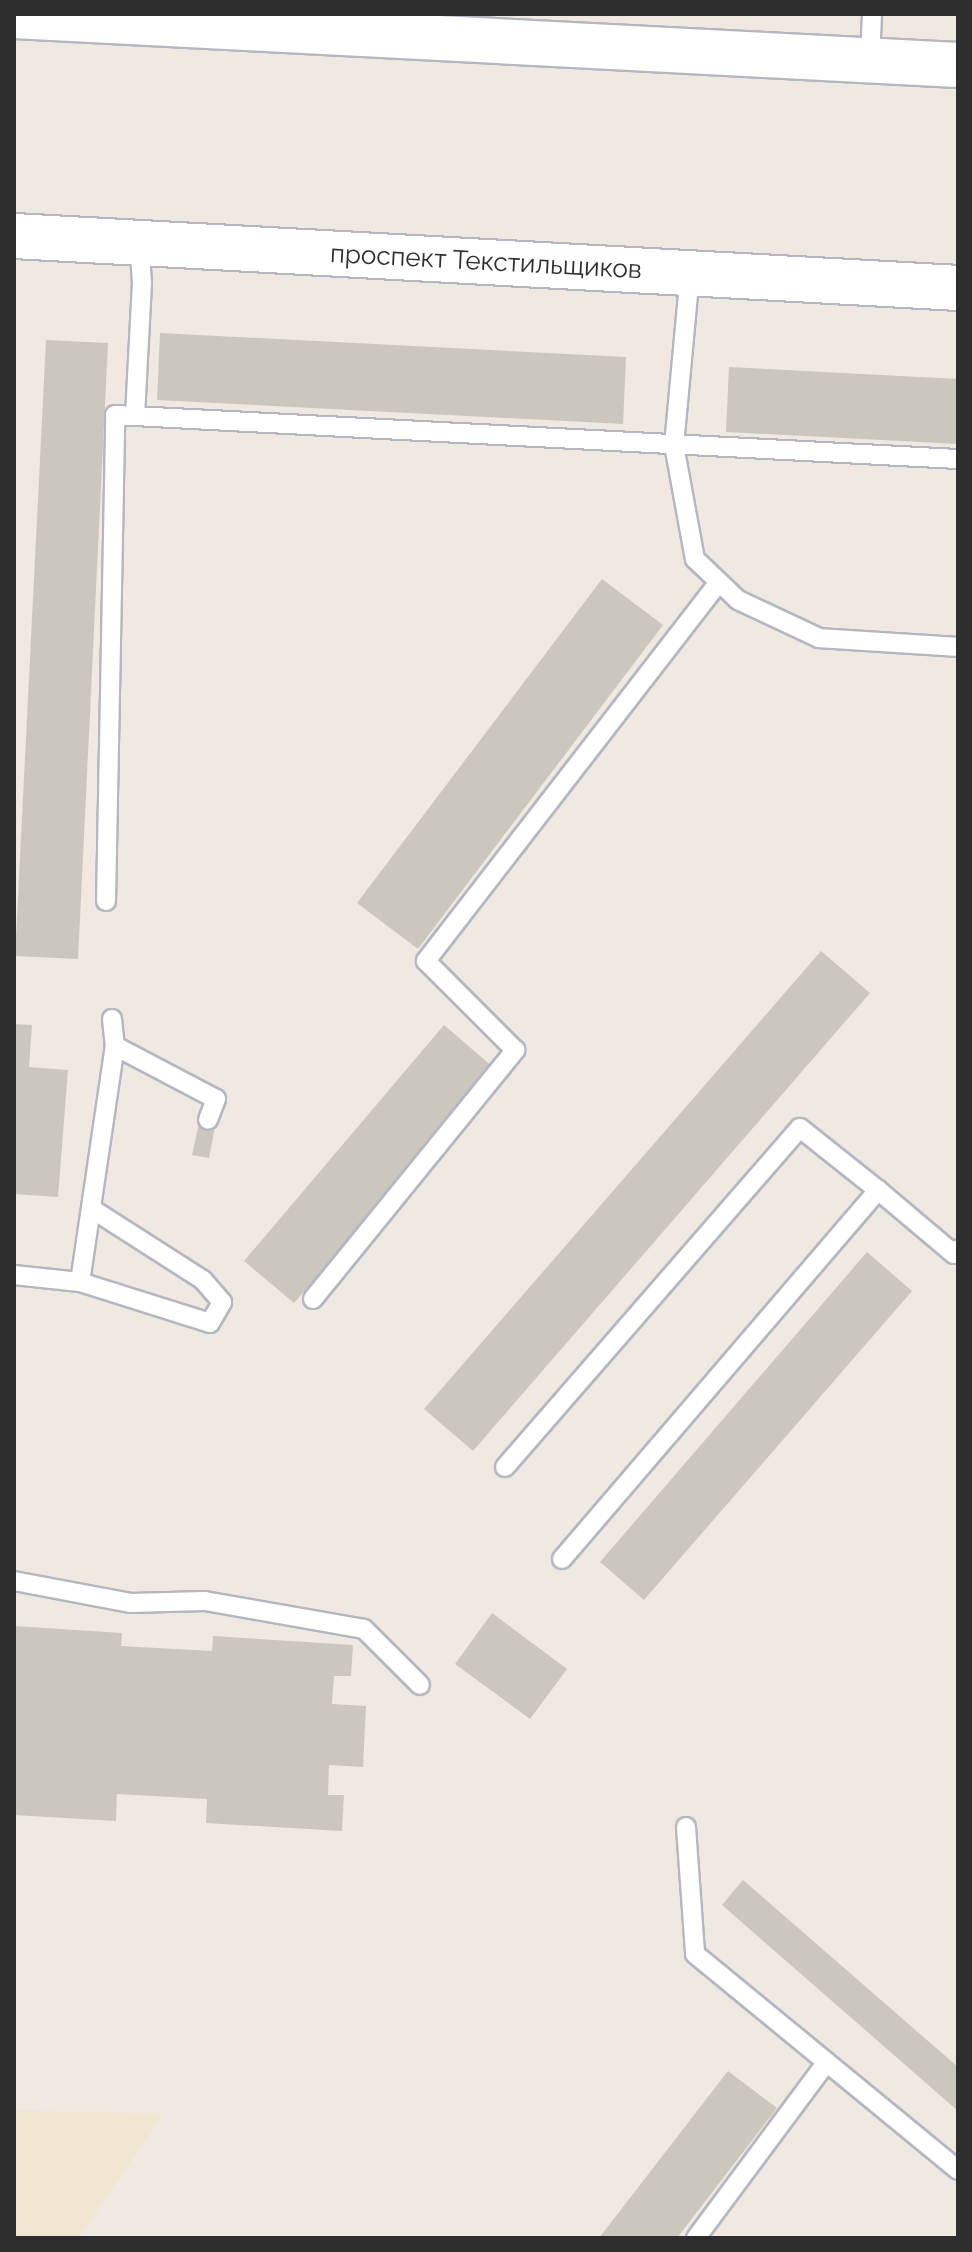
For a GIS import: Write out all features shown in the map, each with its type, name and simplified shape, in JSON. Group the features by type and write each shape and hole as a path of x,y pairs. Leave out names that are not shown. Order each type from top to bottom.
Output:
{"main road":[{"path":"14,16 958,65"},
{"name":"проспект Текстильщиков","path":"14,236 958,288"}],"lane":[{"path":"870,60 872,14"},
{"path":"135,416 142,283 139,243"},
{"path":"690,273 674,445 695,559 738,600 819,638 958,647"},
{"path":"106,901 115,415 958,459"},
{"path":"313,1299 515,1050 426,961 719,582"},
{"path":"80,1282 95,1211 115,1046 112,1019"},
{"path":"115,1046 216,1099 208,1120"},
{"path":"505,1467 800,1128 954,1254 958,1249"},
{"path":"562,1559 878,1190"},
{"path":"14,1275 80,1282 210,1323 222,1302 203,1280 95,1211"},
{"path":"14,1581 130,1603 205,1601 364,1629 420,1685"},
{"path":"686,1827 695,1954 825,2064 958,2170"},
{"path":"696,2238 825,2064"}],"shaded area":[{"path":"14,2110 163,2114 79,2238 14,2238"}],"building":[{"path":"160,333 626,357 623,424 157,400"},
{"path":"46,340 108,343 78,959 15,956"},
{"path":"729,367 958,379 958,444 726,432"},
{"path":"602,579 663,625 418,949 357,903"},
{"path":"821,951 870,993 473,1451 424,1409"},
{"path":"14,1024 32,1025 29,1067 68,1070 58,1197 14,1194"},
{"path":"444,1025 494,1068 294,1303 244,1261"},
{"path":"199,1123 215,1127 209,1158 192,1155"},
{"path":"867,1252 912,1291 644,1600 600,1562"},
{"path":"492,1613 567,1669 530,1719 455,1664"},
{"path":"14,1626 122,1633 121,1646 212,1651 213,1636 353,1645 351,1676 334,1676 332,1704 366,1706 363,1767 329,1765 328,1795 344,1795 342,1831 206,1823 207,1799 117,1794 116,1821 14,1815"},
{"path":"743,1880 958,2067 958,2111 722,1905"},
{"path":"728,2071 777,2108 677,2238 599,2238"}]}
